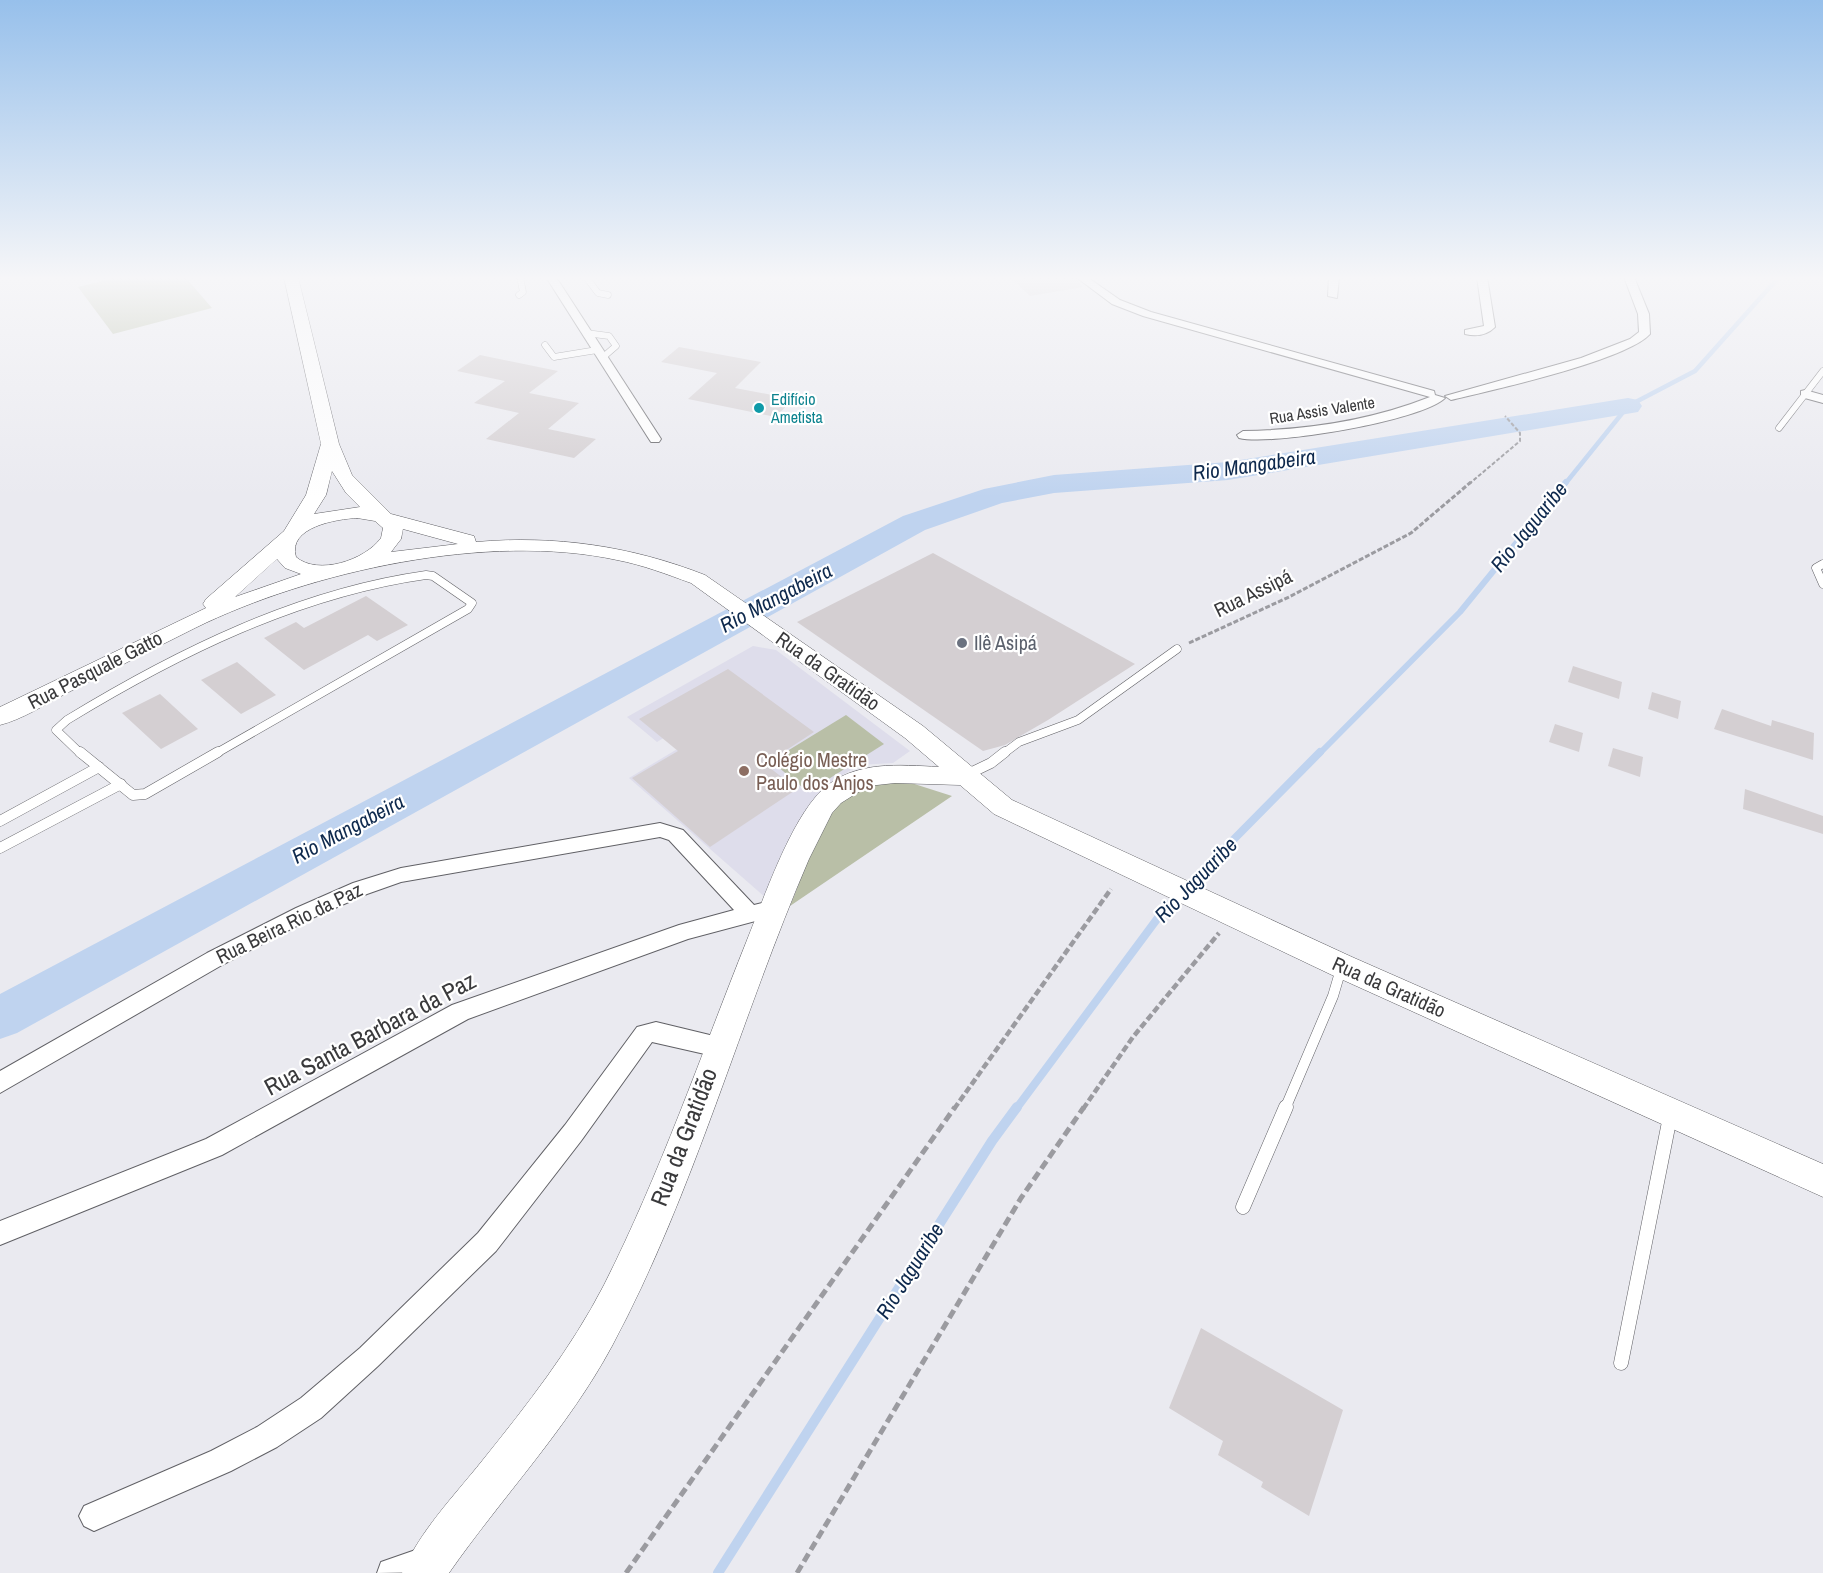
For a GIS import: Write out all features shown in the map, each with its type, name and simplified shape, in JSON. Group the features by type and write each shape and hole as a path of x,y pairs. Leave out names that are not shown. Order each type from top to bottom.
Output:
{"street":[{"name":"Rua da Gratidão","path":"308,350 330,444 343,475 353,489 384,518 442,535 509,547"},
{"path":"598,350 655,439"},
{"path":"1277,350 1394,384 1440,393"},
{"name":"Rua Assis Valente","path":"1243,435 1277,434 1364,421 1416,408 1440,393 1474,391 1552,370 1611,350"},
{"path":"1805,394 1823,399"},
{"name":"Rua da Gratidão","path":"290,537 316,495 330,444"},
{"path":"357,512 384,518 393,526 394,534 390,543 382,551 351,566 317,570 294,566 286,558 283,549 290,537 301,527 327,516 357,512"},
{"name":"Rua Pasquale Gatto","path":"190,622 232,590 290,537"},
{"name":"Rua da Gratidão","path":"351,566 431,552 509,547 594,549 649,559 698,579 914,732 1004,807 1342,966 1823,1181"},
{"name":"Rua Pasquale Gatto","path":"0,717 190,622 285,585 351,566"},
{"name":"Rua da Gratidão","path":"427,1566 584,1361 618,1297 662,1195 705,1044 763,911 817,815 839,790 854,779 868,774 892,772 926,777 964,776"},
{"path":"926,777 1004,807"},
{"name":"Rua Beira Rio da Paz","path":"0,1083 223,954 317,906 372,883 401,876 660,830 676,835 763,911"},
{"name":"Rua Santa Barbara da Paz","path":"0,1233 48,1212 172,1166 214,1147 460,1012 686,931 763,911"},
{"path":"94,1516 221,1461 267,1437 311,1408 423,1307 487,1242 566,1142 645,1034 656,1031 705,1044"},
{"path":"392,1573 427,1566"}],"lane":[{"path":"549,350 554,357 600,354 607,350"},
{"path":"1779,428 1823,371"},
{"path":"1823,564 1816,568 1816,573 1823,584"},
{"path":"426,575 442,582 472,603 468,609 450,621 160,786 139,796 133,795 121,784 64,740 56,730 59,724 130,685 284,610 351,590 426,575"},
{"path":"964,776 991,763 1019,742 1078,720 1177,649"},
{"path":"0,821 99,767"},
{"path":"0,848 121,784"},
{"path":"1243,1207 1333,996 1342,966"},
{"path":"1621,1363 1670,1114"}],"path":[{"name":"Rua Assipá","path":"1177,649 1289,597 1411,533 1520,441 1522,436 1506,417"},
{"path":"626,1573 776,1357 1111,889"},
{"path":"797,1573 1021,1198 1133,1036 1228,912"}],"shaded area":[{"name":"Colégio Mestre Paulo dos Anjos","path":"753,646 776,650 910,751 893,763 859,765 830,783 765,897 629,778 689,742 675,731 657,742 627,717"}],"green space":[{"path":"846,715 884,744 808,792 771,761"},
{"path":"905,781 952,796 790,906 818,834 839,801 862,787"}],"building":[{"path":"675,350 698,350 761,362 735,388 793,399 776,417 688,399 717,373 661,362"},
{"path":"480,355 558,371 529,393 579,403 548,429 596,439 574,458 486,439 519,413 474,403 505,381 457,371"},
{"name":"Ilê Asipá","path":"933,553 1135,664 1005,745 983,751 797,622"},
{"path":"366,596 408,625 377,641 368,635 304,670 264,638 296,622 304,628"},
{"path":"237,662 276,695 241,714 201,680"},
{"path":"1573,666 1622,682 1619,699 1568,682"},
{"path":"728,669 814,732 765,764 797,789 710,847 632,778 678,751 639,719"},
{"path":"1652,692 1681,701 1678,719 1648,709"},
{"path":"160,694 198,729 161,749 122,713"},
{"path":"1722,709 1771,726 1772,720 1814,733 1813,760 1714,729"},
{"path":"1555,724 1583,733 1579,752 1549,742"},
{"path":"1613,748 1643,757 1640,777 1608,766"},
{"path":"1745,789 1823,816 1823,834 1743,809"},
{"path":"1201,1328 1343,1410 1309,1516 1261,1487 1263,1482 1218,1455 1223,1441 1169,1408"}],"waterway":[{"name":"Rio Jaguaribe","path":"1565,484 1628,406 1695,371 1713,350"},
{"name":"Rio Mangabeira","path":"0,1018 914,523 995,495 1054,484 1228,471 1628,406"},
{"name":"Rio Jaguaribe","path":"1319,754 1460,612 1566,482"},
{"name":"Rio Jaguaribe","path":"1016,1109 1163,911 1320,752"},
{"name":"Rio Jaguaribe","path":"718,1573 992,1141 1017,1107"}],"place":[{"name":"Edifício Ametista","path":"759,408"},
{"name":"Ilê Asipá","path":"962,643"},
{"name":"Colégio Mestre Paulo dos Anjos","path":"744,771"}]}
